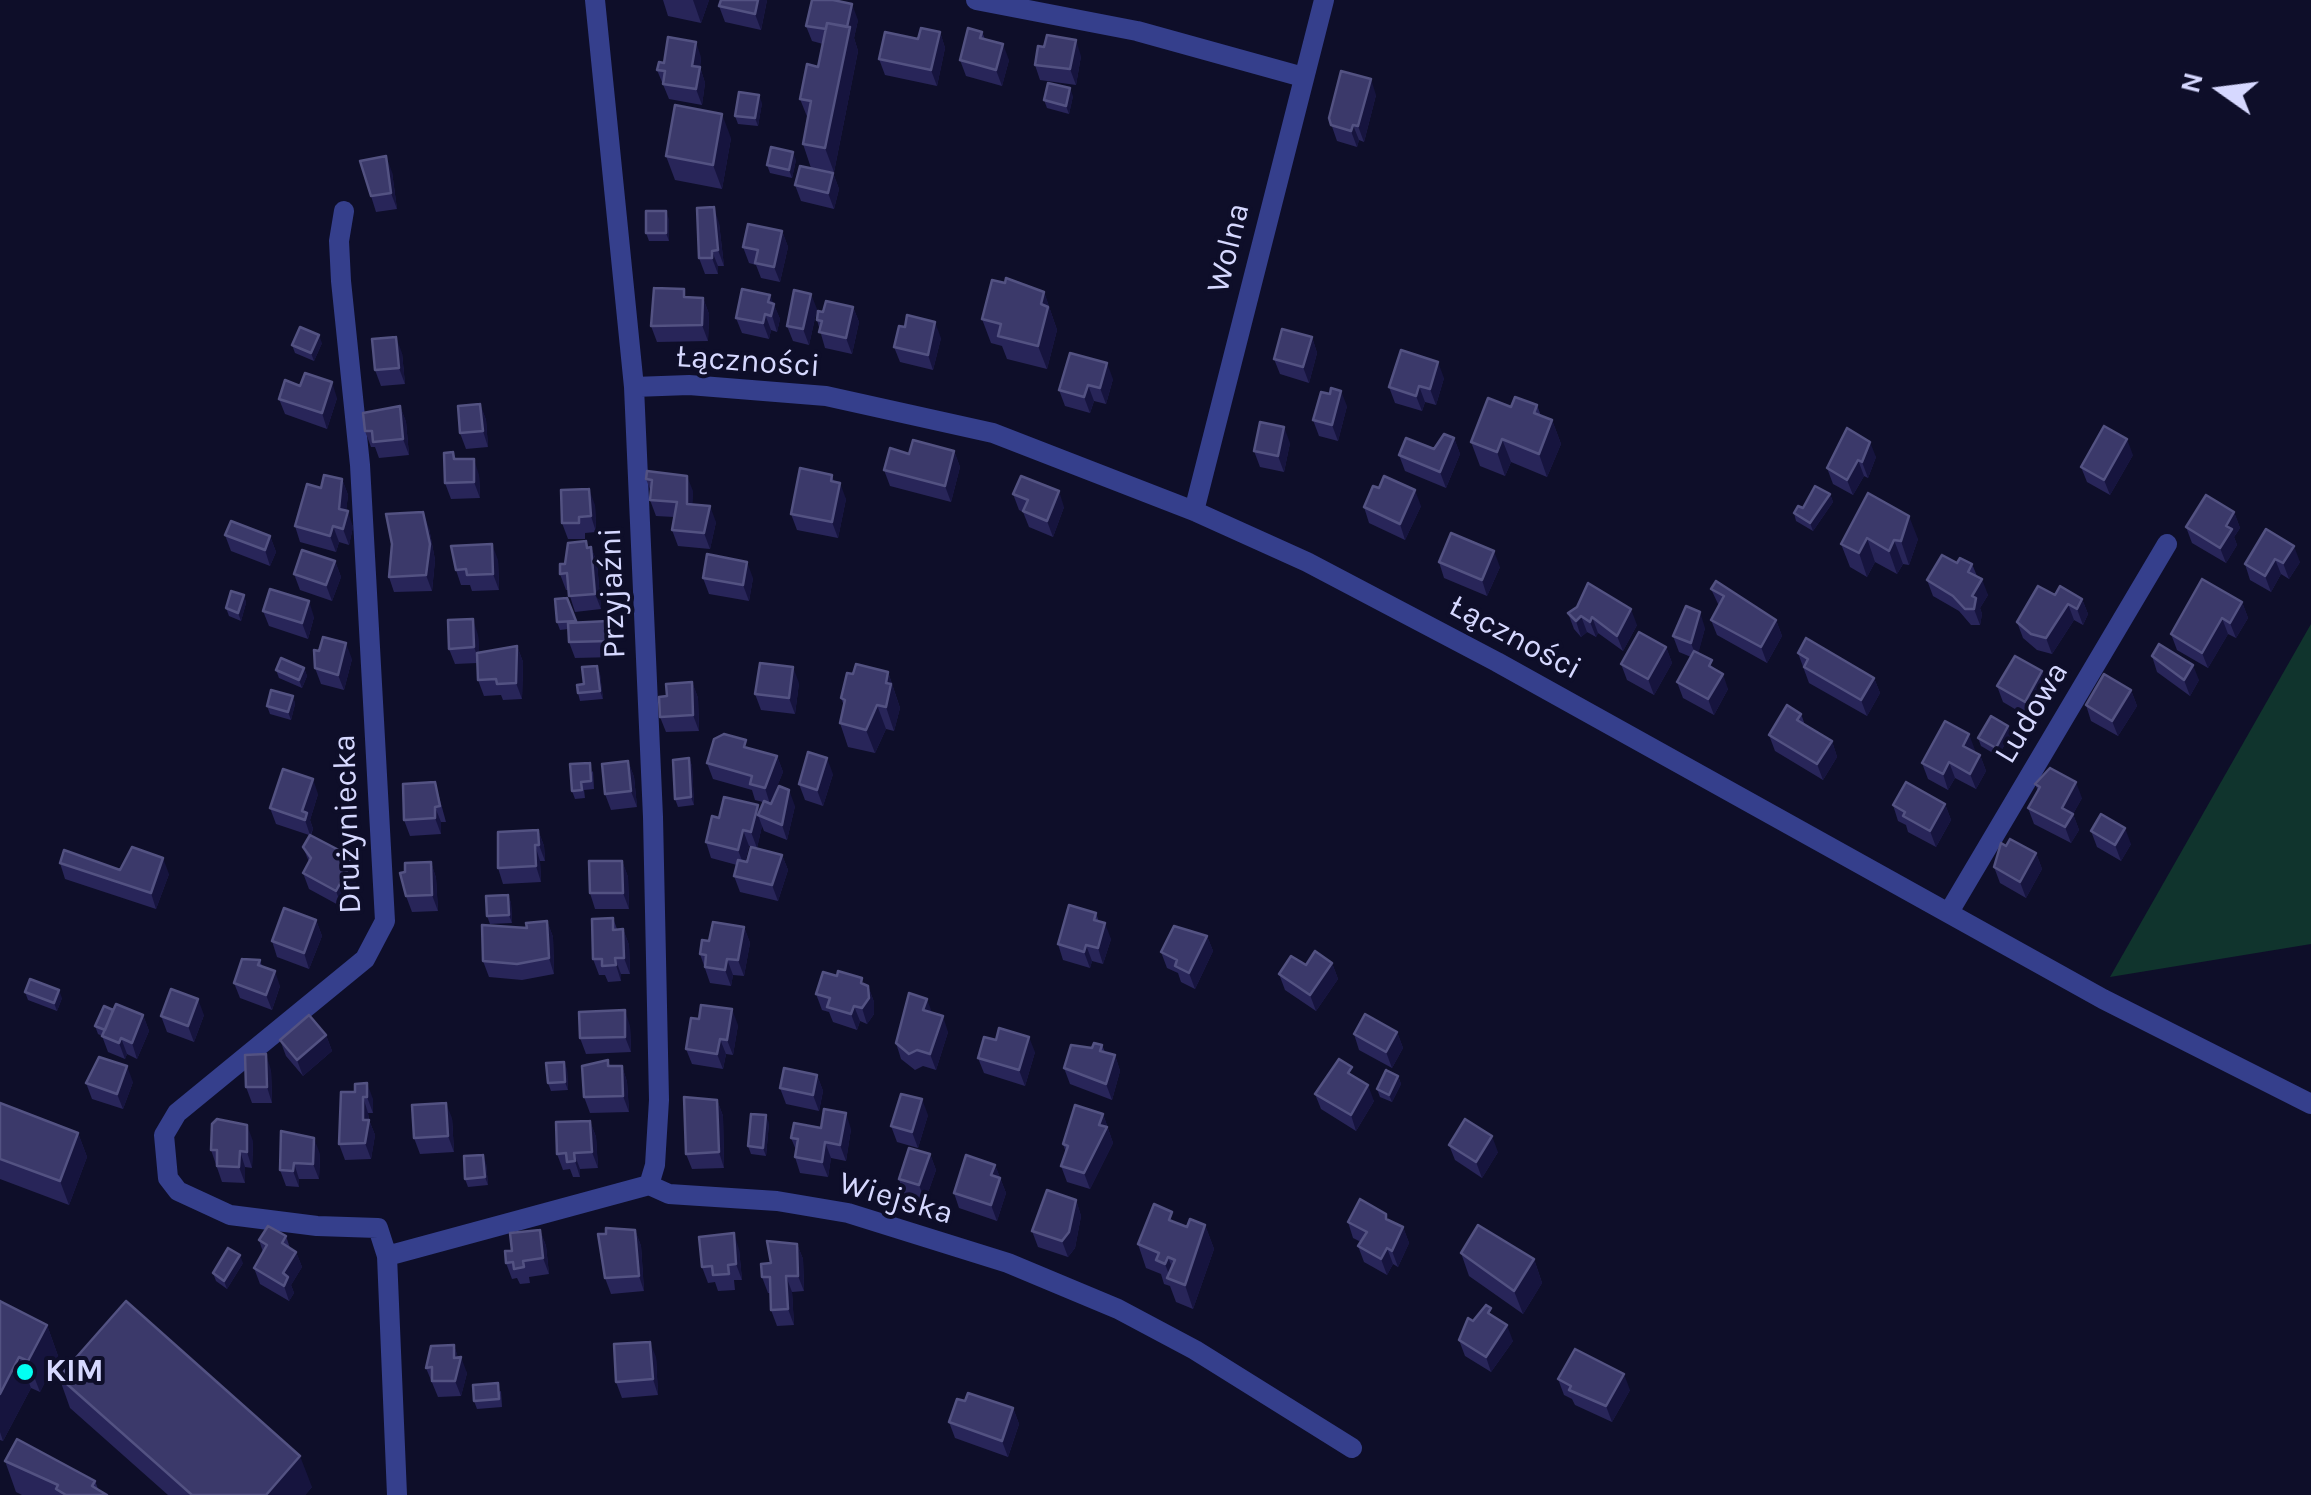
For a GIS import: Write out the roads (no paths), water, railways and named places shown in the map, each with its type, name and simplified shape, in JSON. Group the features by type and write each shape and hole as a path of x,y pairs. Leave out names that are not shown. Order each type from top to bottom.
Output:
{"street":[{"name":"Przyjaźni","path":"595,0 634,387 653,817 659,1100 655,1164 649,1186"},
{"path":"976,0 1137,32 1303,77"},
{"name":"Wolna","path":"1194,511 1324,0"},
{"name":"Drużyniecka","path":"344,211 339,241 341,280 360,465 384,921 365,959 176,1113 164,1136 168,1178 178,1191 230,1214 317,1226 378,1228 387,1256"},
{"name":"Łączności","path":"634,387 688,384 826,396 992,433 1194,511 1308,562 1498,662 2103,998 2311,1104"},
{"name":"Ludowa","path":"1948,912 2167,544"},
{"name":"Wiejska","path":"387,1256 649,1186 669,1194 848,1212 1008,1263 1118,1309 1195,1350 1352,1448"},
{"path":"387,1256 397,1495"}],"place":[{"name":"KIM","path":"25,1372"}]}
